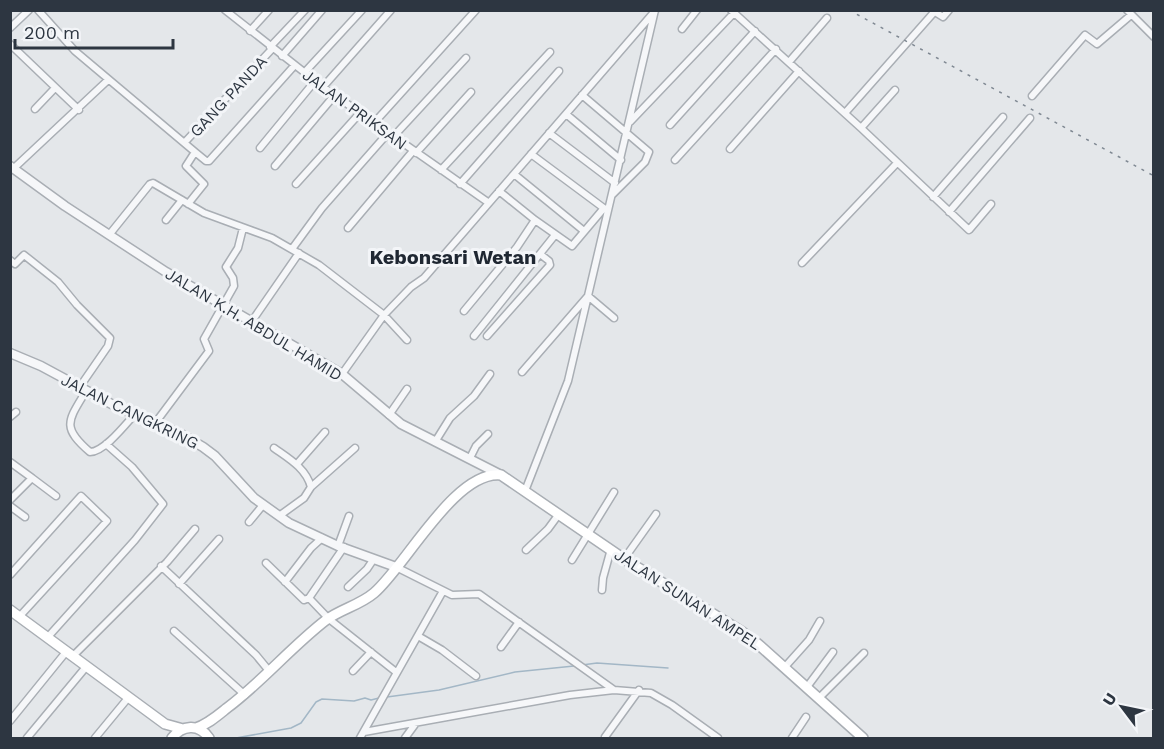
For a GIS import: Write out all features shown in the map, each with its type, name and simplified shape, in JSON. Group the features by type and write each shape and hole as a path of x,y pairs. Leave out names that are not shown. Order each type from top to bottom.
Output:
{"main road":[{"path":"10,610 165,724 183,729 196,728 212,720 245,695 328,619 376,592 441,512 461,493 480,479 493,474 501,475"},
{"name":"JALAN SUNAN AMPEL","path":"501,475 624,558 741,631 862,738"},
{"path":"196,728 208,736 212,720"},
{"path":"165,724 173,738 183,729"}],"street":[{"path":"10,27 29,10"},
{"path":"38,10 75,51 206,161 209,161 294,66"},
{"path":"250,31 269,10"},
{"name":"GANG PANDA","path":"185,142 305,10"},
{"path":"282,56 322,10"},
{"path":"304,73 362,10"},
{"path":"322,87 392,10"},
{"path":"374,123 476,10"},
{"path":"342,374 384,315 411,287 424,278 655,10"},
{"path":"525,491 568,381 606,210 628,134 655,10"},
{"path":"682,29 697,10"},
{"path":"845,113 936,11 943,17 949,10"},
{"name":"JALAN PRIKSAN","path":"230,12 271,48 334,96 489,203"},
{"path":"630,123 733,12 776,49 969,230 991,204"},
{"path":"1032,96 1085,35 1097,44 1129,13 1154,36"},
{"path":"789,62 827,18"},
{"path":"670,125 755,31"},
{"path":"10,44 79,110"},
{"path":"675,160 776,49"},
{"path":"441,170 550,52"},
{"path":"292,249 322,208 466,58"},
{"path":"460,184 559,71"},
{"path":"730,149 799,71"},
{"path":"12,167 79,110 108,80"},
{"path":"260,148 315,81"},
{"path":"35,109 55,88"},
{"path":"861,128 895,90"},
{"path":"348,228 471,92"},
{"path":"582,95 649,154 645,162 612,195"},
{"path":"275,166 334,96"},
{"path":"296,183 360,113"},
{"path":"566,114 621,160"},
{"path":"933,197 1003,117"},
{"path":"949,212 1029,117"},
{"path":"549,133 615,183"},
{"path":"166,219 204,184 186,166 195,152"},
{"path":"531,154 606,210"},
{"path":"802,263 897,163"},
{"name":"JALAN K.H. ABDUL HAMID","path":"12,167 65,207 186,285 342,374 410,430 481,463 501,475"},
{"path":"514,174 584,231"},
{"path":"109,235 153,183 204,213 272,238 319,265 384,315 407,340"},
{"path":"499,191 572,246 606,210"},
{"path":"465,311 517,247 535,220"},
{"path":"156,422 209,351 204,339 234,284 226,267 238,248 243,228"},
{"path":"474,336 555,235"},
{"path":"252,321 299,253"},
{"path":"488,336 550,265 549,261 540,254"},
{"path":"10,260 15,264 24,255 31,259 58,282 110,338 108,346 82,389 71,417 71,432 90,452 97,452 135,414"},
{"path":"588,296 614,318"},
{"path":"522,372 588,296"},
{"name":"JALAN CANGKRING","path":"10,353 181,434 212,453 251,496 279,516 321,538 396,567"},
{"path":"435,442 450,418 474,396 490,374"},
{"path":"389,415 407,389"},
{"path":"297,464 324,432"},
{"path":"470,458 476,446 488,434"},
{"path":"47,638 135,540 163,504 132,467 106,444"},
{"path":"274,448 297,464 309,479 311,487"},
{"path":"279,516 304,498 311,487 355,448"},
{"path":"10,462 56,496"},
{"path":"480,479 483,470 481,463"},
{"path":"10,500 32,478"},
{"path":"572,560 614,492"},
{"path":"10,575 81,496 106,520 20,617"},
{"path":"249,522 263,505"},
{"path":"10,506 25,517"},
{"path":"526,550 548,529 559,514"},
{"path":"624,558 656,514"},
{"path":"266,563 304,600 309,598 341,546 349,516"},
{"path":"10,721 69,655 195,530"},
{"path":"285,582 321,538"},
{"path":"179,584 219,539"},
{"path":"602,590 602,579 611,549"},
{"path":"348,587 373,560"},
{"path":"161,566 256,655 270,672"},
{"path":"396,567 443,591 461,595 478,594 614,690"},
{"path":"360,738 443,591"},
{"path":"309,598 328,619 396,672"},
{"path":"784,668 809,640 820,621"},
{"path":"501,647 519,622"},
{"path":"174,631 245,695"},
{"path":"418,636 442,650 476,676"},
{"path":"353,671 371,652"},
{"path":"807,687 832,652"},
{"path":"819,698 864,653"},
{"path":"27,738 86,668"},
{"path":"364,732 548,699 614,690 639,690 651,693 672,705 718,738"},
{"path":"605,737 639,690"},
{"path":"95,738 128,698"},
{"path":"792,738 806,717"},
{"path":"405,738 416,723"},
{"path":"704,738 708,731"}],"waterway":[{"path":"582,665 597,663 668,668"},
{"path":"387,697 439,690 515,672 574,666"},
{"path":"236,738 291,728 301,723 316,702 322,699 354,701 379,698"}],"railway":[{"path":"849,10 1154,176"}],"district":[{"name":"Kebonsari Wetan","path":"453,257"}]}
